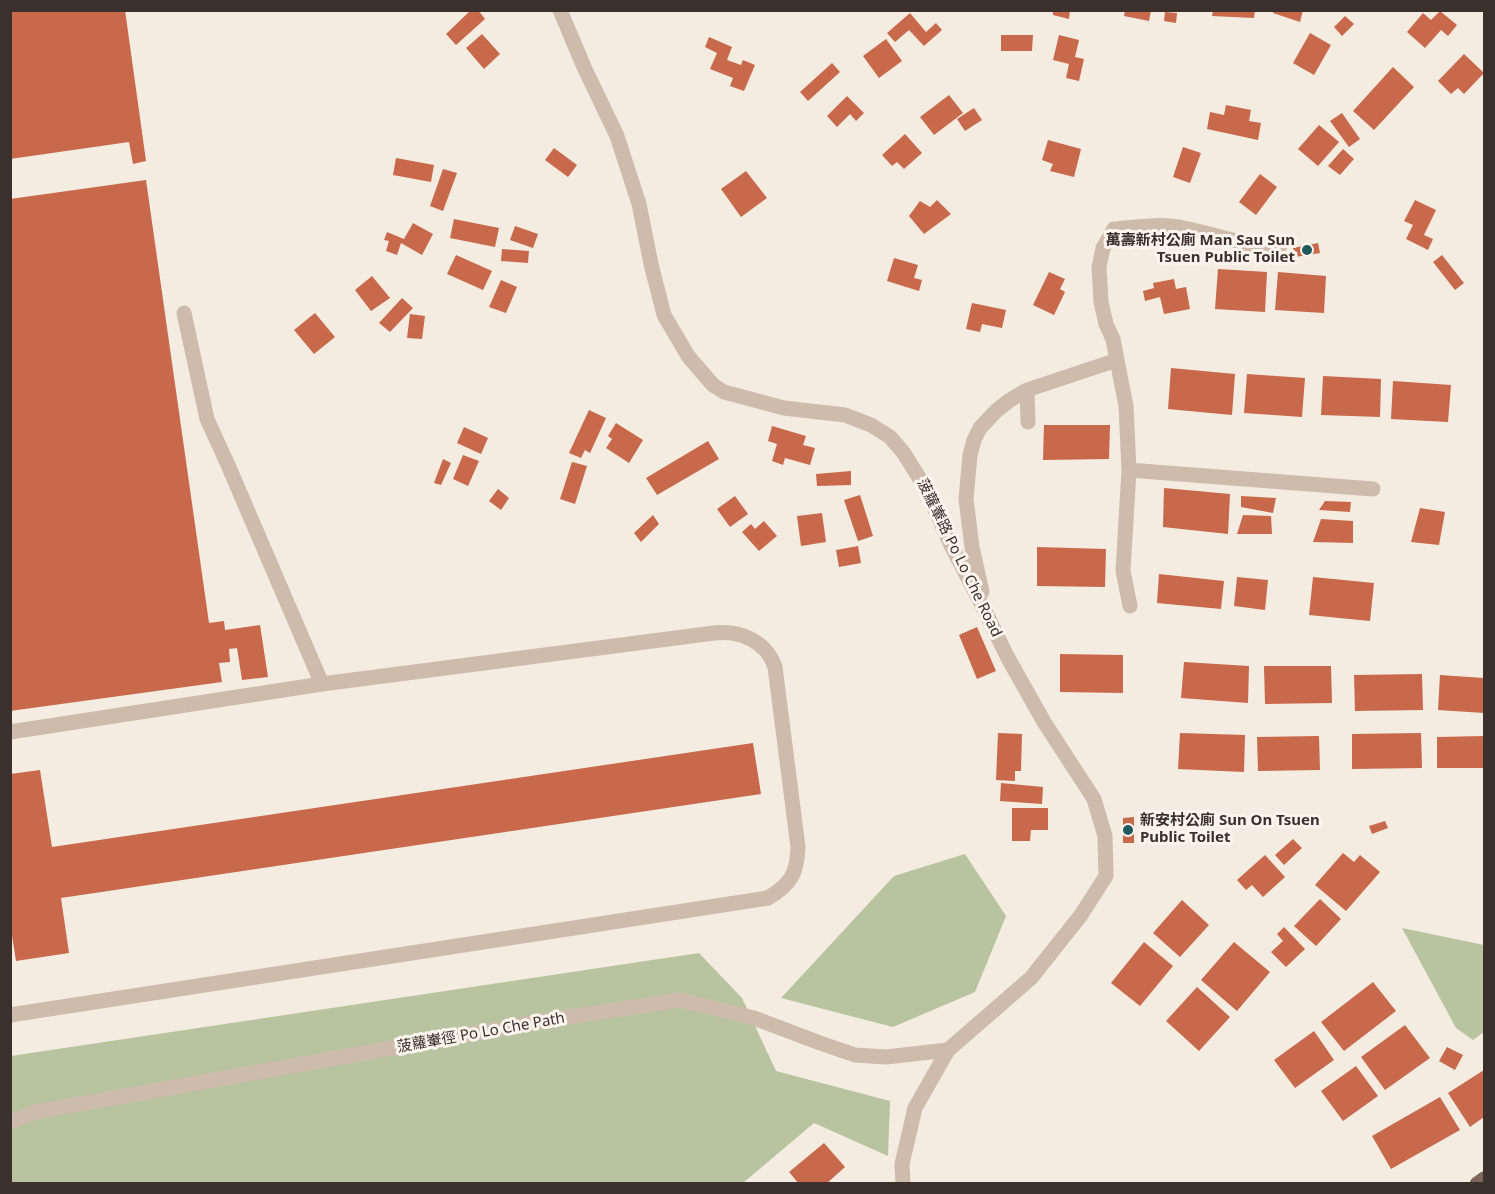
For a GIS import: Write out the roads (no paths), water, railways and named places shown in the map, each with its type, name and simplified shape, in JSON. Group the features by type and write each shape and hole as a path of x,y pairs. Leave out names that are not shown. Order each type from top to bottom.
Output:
{"main road":[{"path":"1477,1184 1485,1179"}],"street":[{"name":"菠蘿輋路 Po Lo Che Road","path":"560,10 584,67 618,136 639,204 664,315 688,356 713,385 724,392 784,408 845,415 871,425 890,437 903,452 925,487 950,543 1008,658 1044,722 1094,799 1105,836 1106,876 1081,915 1031,978 948,1050 915,1108 902,1164 903,1184"},
{"path":"1130,606 1123,571 1129,470 1126,406 1113,339 1106,324 1101,302 1099,267 1103,248 1114,229 1175,226 1252,244 1280,246"},
{"path":"184,313 207,419 322,684"},
{"path":"986,612 972,547 966,499 970,455 980,428 996,411 1027,390 1117,360"},
{"path":"1027,390 1028,422"},
{"path":"1129,470 1372,489"},
{"path":"10,732 322,684 724,632 742,635 764,648 773,660 798,847 797,863 792,879 768,898 10,1016"},
{"name":"菠蘿輋徑 Po Lo Che Path","path":"10,1122 35,1112 549,1020 680,1000 754,1018 855,1055 886,1057 948,1050"}],"place":[{"name":"萬壽新村公廁 Man Sau Sun Tsuen Public Toilet","path":"1307,250"},
{"name":"新安村公廁 Sun On Tsuen Public Toilet","path":"1128,830"}]}
